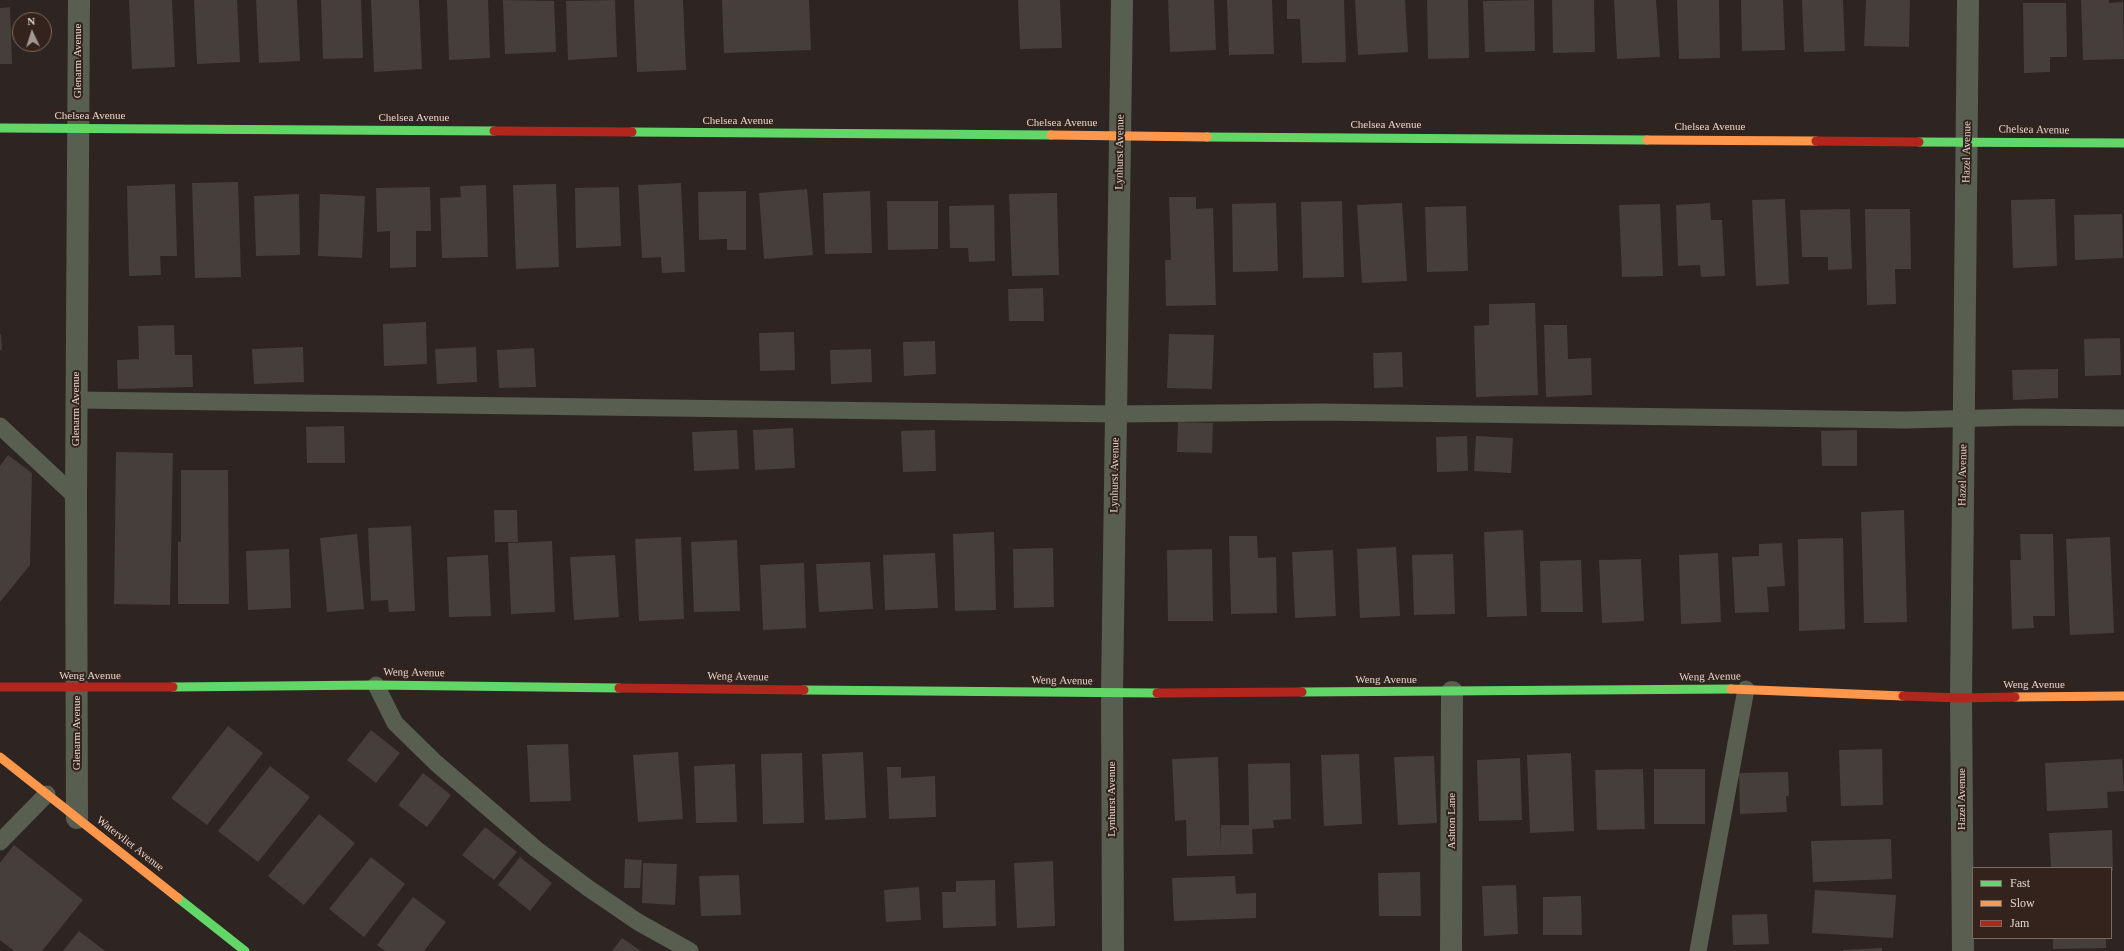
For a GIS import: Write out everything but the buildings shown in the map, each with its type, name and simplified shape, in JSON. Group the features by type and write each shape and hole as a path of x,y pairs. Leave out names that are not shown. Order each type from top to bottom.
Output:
{"street":[{"name":"Glenarm Avenue","path":"77,818 76,400 79,0"},
{"name":"Lynhurst Avenue","path":"1113,951 1112,693 1122,0"},
{"name":"Hazel Avenue","path":"1963,951 1961,698 1968,0"},
{"name":"Chelsea Avenue","path":"0,128 2124,143"},
{"name":"Weng Avenue","path":"0,687 77,688 376,685 1112,693 1746,689 1961,698 2124,696"},
{"name":"Ashton Lane","path":"1451,951 1452,692"},
{"name":"Watervliet Avenue","path":"0,757 245,951"}],"lane":[{"path":"76,400 1116,414 1320,412 1905,420 2024,416 2124,418"},
{"path":"0,426 76,497"},
{"path":"376,685 395,723 436,763 536,849 638,922 691,950"},
{"path":"1698,951 1746,689"},
{"path":"0,842 47,794"}],"traffic: fast":[{"path":"0,128 494,131"},
{"path":"632,132 1051,135"},
{"path":"1207,137 1647,140"},
{"path":"1919,142 2124,143"},
{"path":"173,687 376,685 619,688"},
{"path":"1302,692 1731,689"},
{"path":"804,690 1157,693"},
{"path":"178,898 245,951"}],"traffic: slow":[{"path":"1051,135 1207,137"},
{"path":"1647,140 1816,141"},
{"path":"1731,689 1903,696"},
{"path":"2015,697 2124,696"},
{"path":"0,757 178,898"}],"traffic: jam":[{"path":"494,131 632,132"},
{"path":"1816,141 1919,142"},
{"path":"0,687 173,687"},
{"path":"619,688 804,690"},
{"path":"1157,693 1302,692"},
{"path":"1903,696 1961,698 2015,697"}]}
